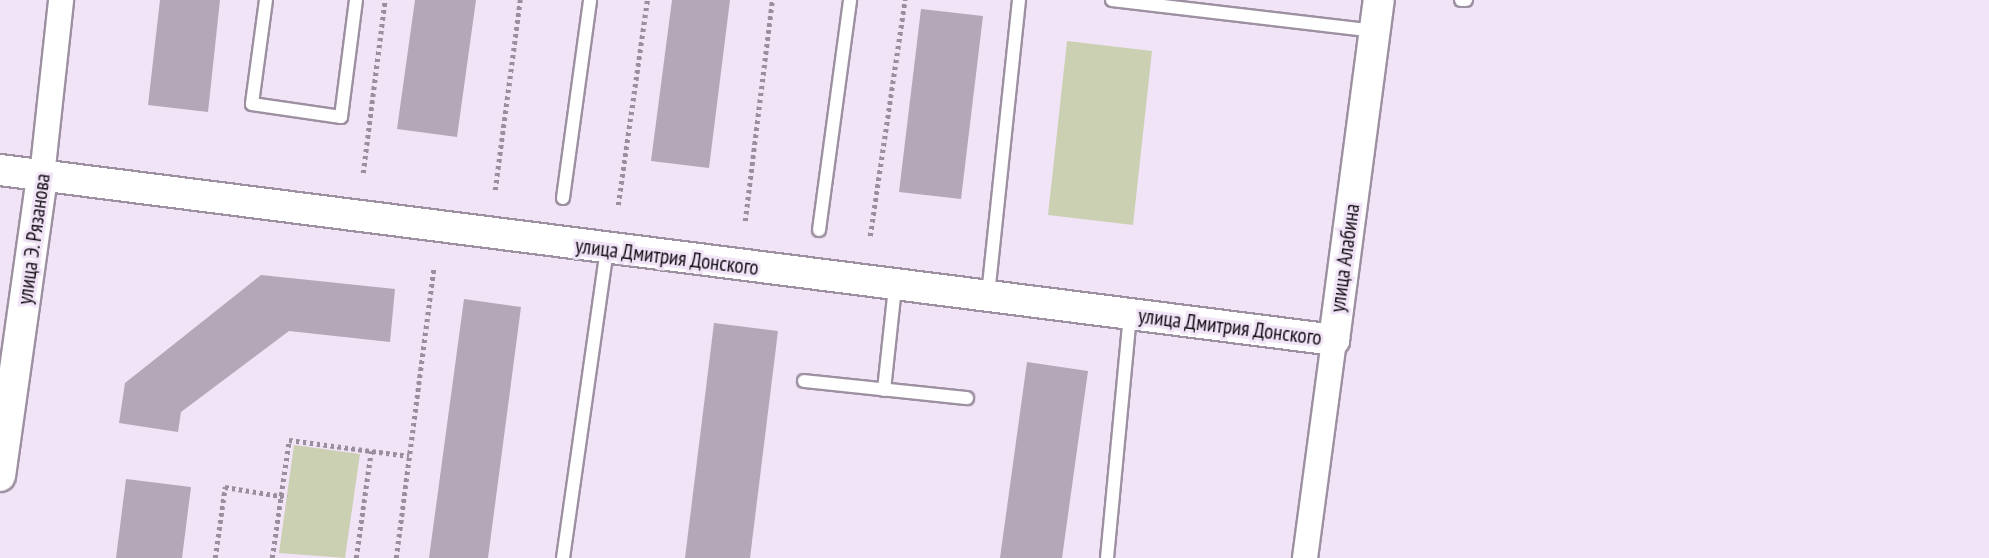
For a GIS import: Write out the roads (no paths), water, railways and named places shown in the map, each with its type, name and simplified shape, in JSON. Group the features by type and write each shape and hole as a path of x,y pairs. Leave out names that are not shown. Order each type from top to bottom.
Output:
{"street":[{"name":"улица Э. Рязанова","path":"0,476 43,176 61,0"},
{"name":"улица Алабина","path":"1305,558 1379,0"},
{"name":"улица Дмитрия Донского","path":"0,170 988,299 1334,340"}],"lane":[{"path":"266,0 252,104 341,117 356,0"},
{"path":"564,198 590,0"},
{"path":"820,230 850,0"},
{"path":"988,299 1019,0"},
{"path":"1112,0 1376,31"},
{"path":"563,558 607,250"},
{"path":"884,390 895,287"},
{"path":"1107,558 1130,316"},
{"path":"804,381 967,398"}]}
